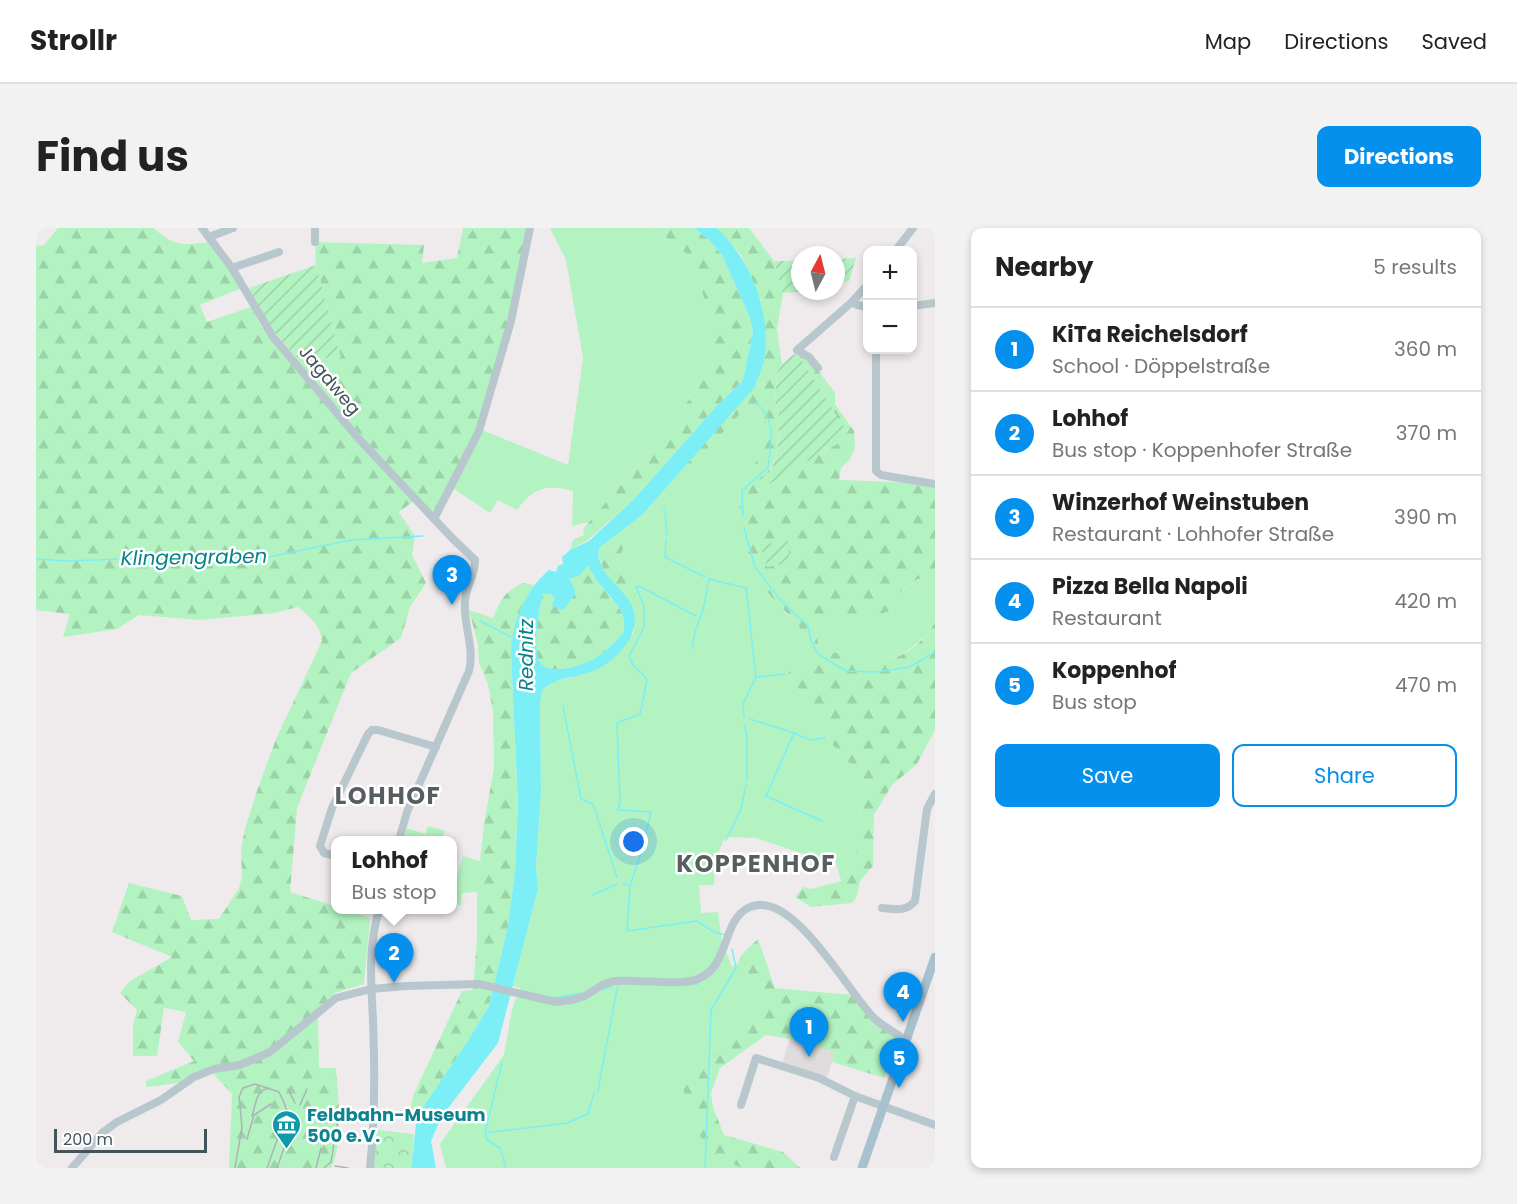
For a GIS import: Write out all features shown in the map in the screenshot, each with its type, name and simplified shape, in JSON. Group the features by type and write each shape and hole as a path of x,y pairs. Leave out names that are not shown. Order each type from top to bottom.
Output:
{"main road":[{"path":"862,1168 935,957"}],"street":[{"name":"Jagdweg","path":"201,228 232,268 273,337 354,432 475,560 476,565 469,580 465,598 465,620 472,655 469,671 436,747"},
{"path":"209,237 233,228"},
{"path":"315,228 315,242"},
{"path":"434,519 479,431 511,321 530,228"},
{"path":"899,246 913,228"},
{"path":"232,268 279,252"},
{"path":"818,368 809,357 797,350 852,302 863,289"},
{"path":"852,302 863,306"},
{"path":"917,305 935,303"},
{"path":"876,354 876,471 880,475 935,484"},
{"path":"331,855 324,853 320,846 332,808 372,730 436,747 407,812 400,836"},
{"path":"882,909 904,909 915,901 927,809 935,794"},
{"path":"72,1168 102,1133 117,1122 160,1100 194,1077 214,1069 240,1065 270,1052 336,998 371,989 483,984 556,1002 585,996 602,985 614,981 691,981 704,976 719,960 735,921 742,913 748,908 759,905 773,906 795,921 875,1019 906,1040"},
{"path":"370,1168 374,1102 372,933 378,914"},
{"path":"741,1105 756,1058 819,1078 855,1096 935,1125"},
{"path":"834,1158 855,1096"}],"shaded area":[{"path":"790,1039 835,1052 827,1078 782,1063"}],"green space":[{"path":"58,228 153,228 166,238 178,243 208,242 242,288 200,305 207,322 251,307 261,326 295,357 341,359 316,265 315,242 424,245 422,263 457,258 463,228 528,228 509,323 482,430 454,489 434,517 415,500 399,512 415,536 412,555 426,583 410,607 401,638 351,673 297,808 290,892 331,905 331,914 358,914 370,918 364,984 335,993 318,1010 319,1068 336,1068 339,1133 338,1146 331,1168 229,1168 232,1094 208,1068 179,1083 146,1087 146,1081 194,1061 178,1042 186,1012 164,1008 157,1056 133,1056 133,1025 137,1010 120,993 130,981 172,957 112,932 129,883 182,896 191,920 219,919 239,888 242,877 241,851 245,828 276,739 322,641 317,626 298,607 274,613 200,620 139,615 117,629 63,637 70,614 36,610 36,246 44,245"},
{"path":"550,228 654,228 691,257 703,294 714,366 656,444 589,522 572,526 573,491 548,488 535,492 517,510 498,500 490,513 454,489 482,430 568,465 583,358 566,260"},
{"path":"654,228 694,228 722,255 750,318 753,332 743,380 714,409 635,498 588,540 570,550 573,540 584,535 583,529 656,444 714,366 703,294 691,257"},
{"path":"717,228 749,228 774,261 783,293 777,329 782,364 777,373 775,401 779,415 778,448 770,471 759,490 842,441 846,432 799,356 812,362 835,393 835,404 854,431 855,448 849,460 841,468 839,480 898,482 935,488 935,574 918,579 898,594 894,610 859,619 813,620 819,647 853,658 868,660 896,657 910,650 923,639 935,623 935,730 917,764 892,785 874,815 873,866 860,881 857,896 852,903 811,907 795,897 803,887 811,889 841,881 856,855 856,834 867,782 830,742 788,672 815,656 800,636 799,624 761,584 748,559 740,524 741,488 744,478 764,453 761,416 746,407 633,530 616,563 635,595 629,601 608,577 599,555 599,548 642,515 754,387 761,301 741,255"},
{"path":"856,258 849,281 845,282 845,259"},
{"path":"774,261 791,261 791,292 783,293"},
{"path":"316,265 341,359 295,357 268,324 249,288"},
{"path":"794,354 799,356 847,432 842,441 759,490 760,478 771,471 778,448 779,415 775,401 777,373 782,364"},
{"path":"746,406 761,416 764,453 745,478 784,612 799,624 800,636 815,656 788,672 830,742 867,782 856,834 856,855 841,881 835,859 826,862 756,838 726,837 718,854 714,885 699,885 701,913 718,912 722,941 732,967 738,963 747,971 760,995 750,1025 701,1059 707,1153 742,1168 446,1168 440,1144 504,1055 512,1009 520,988 513,986 538,889 536,868 541,790 540,703 542,691 552,682 570,678 621,651 634,632 633,608 629,601 634,595 616,563 633,530"},
{"path":"788,541 790,563 767,567 760,545"},
{"path":"588,564 596,579 621,610 623,633 603,653 588,662 561,669 546,667 539,662 536,648 538,618 543,593 555,598 574,587 569,579"},
{"path":"935,574 933,627 906,651 894,657 870,661 819,647 813,620 859,619 919,579"},
{"path":"523,583 534,585 522,606 511,653 518,802 515,871 508,926 489,1006 417,1116 408,1121 413,1096 462,991 473,990 477,939 477,890 484,824 494,768 493,711 488,684 479,663 478,645 469,610 493,618 504,597"},
{"path":"428,826 445,831 443,836 405,836 407,828 425,834"},
{"path":"463,856 480,861 477,892 462,893 461,905 457,905 457,876"},
{"path":"758,939 775,988 852,995 872,1019 898,1040 884,1078 832,1062 834,1052 790,1039 766,1035 720,1068 711,1093 713,1107 724,1135 783,1152 800,1168 742,1168 707,1153 684,1095 684,1080 701,1059 750,1025 760,995 747,971 738,963 742,954"},
{"path":"378,1130 414,1134 411,1168 373,1168"}],"water":[{"name":"Rednitz","path":"694,228 717,228 740,256 757,289 765,325 764,361 754,388 642,515 599,548 599,557 606,574 631,603 635,621 633,630 624,647 610,661 593,671 552,683 542,691 540,703 541,790 536,868 538,889 498,1043 442,1116 431,1141 436,1168 411,1168 417,1116 489,1006 508,926 515,871 518,802 511,653 514,629 521,607 541,578 549,570 556,572 558,566 563,564 562,557 570,550 589,541 635,498 714,409 743,380 753,332 750,318 722,255","holes":["588,565 621,611 623,633 603,653 588,662 561,669 546,667 540,662 536,639 543,594 550,594 555,598 552,605 563,610 575,595 574,587 569,579 580,575"]}],"waterway":[{"path":"743,517 742,491 768,467 770,448 770,424 762,409 755,402"},
{"path":"665,514 667,534"},
{"path":"744,528 755,567 783,603 808,626 811,641 818,654 846,671 875,672 910,667 935,652"},
{"name":"Klingengraben","path":"36,559 68,561 205,556 263,558 351,540 423,536"},
{"path":"666,540 665,557 705,577"},
{"path":"692,648 709,579 746,588 756,677 743,704 744,718"},
{"path":"696,616 639,586 636,587 644,606 644,628 629,656 647,680 640,714 617,723 620,802 618,810 651,812 642,851 630,885 627,931 697,921 714,932 725,935"},
{"name":"Rednitz","path":"480,621 511,637"},
{"path":"756,677 785,674"},
{"path":"563,706 581,799 593,804 617,877"},
{"path":"750,719 810,740 825,738"},
{"path":"744,725 747,736 747,781"},
{"path":"794,733 766,796 822,821"},
{"path":"726,840 741,809 746,785"},
{"path":"593,895 617,884"},
{"path":"623,884 630,885"},
{"path":"705,1168 711,1010 736,968 732,949"},
{"path":"598,1090 618,984"},
{"path":"687,985 698,984"},
{"path":"603,990 612,986"},
{"path":"554,998 581,993"},
{"path":"502,1062 485,1133 487,1140 500,1148 506,1168"},
{"path":"485,1133 567,1123 588,1114 594,1093"}],"railway":[{"path":"235,1168 242,1127 239,1097 243,1088 255,1084 279,1092 287,1113 289,1122 287,1138 277,1168"},
{"path":"253,1113 252,1116 261,1091 269,1088"},
{"path":"288,1089 295,1103"},
{"path":"300,1105 307,1089"},
{"path":"247,1139 254,1115 271,1104"},
{"path":"324,1168 331,1162 338,1120"},
{"path":"267,1168 283,1123"},
{"path":"316,1168 321,1148"},
{"path":"335,1166 348,1168"}],"place":[{"name":"Winzerhof Weinstuben","path":"452,605"},
{"name":"Lohhof","path":"394,983"},
{"name":"Pizza Bella Napoli","path":"903,1022"},
{"name":"KiTa Reichelsdorf","path":"809,1057"},
{"name":"Koppenhof","path":"899,1088"},
{"name":"Feldbahn-Museum 500 e.V.","path":"286,1150"}],"district":[{"name":"LOHHOF","path":"388,795"},
{"name":"KOPPENHOF","path":"756,863"}]}
